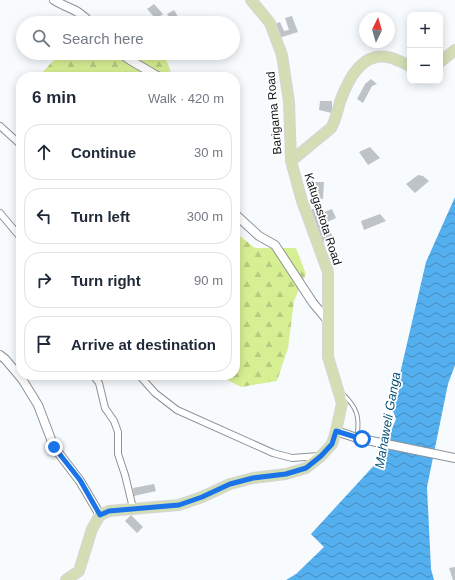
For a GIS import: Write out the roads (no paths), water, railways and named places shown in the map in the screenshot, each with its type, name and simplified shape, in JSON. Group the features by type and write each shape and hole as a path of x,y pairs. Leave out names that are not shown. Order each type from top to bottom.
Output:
{"main road":[{"name":"Barigama Road","path":"251,0 270,23 282,55 289,102 291,162"},
{"path":"443,60 455,50"},
{"name":"Katugastota Road","path":"100,515 109,511 179,505 202,497 230,484 253,478 286,474 306,468 321,456 332,444 342,403 328,358 328,272 302,201 291,162 331,128 346,87 355,72 366,61 377,57 386,56 407,65"},
{"path":"66,580 79,571 92,529 100,515"}],"street":[{"path":"54,0 65,7 77,10 85,16"},
{"path":"130,60 150,72"},
{"path":"0,126 16,140"},
{"path":"0,214 16,232"},
{"path":"240,219 259,236 275,245 313,303 329,322"},
{"path":"0,355 16,372"},
{"path":"23,380 38,405 54,447 80,480 100,515"},
{"path":"97,380 99,383 105,408 114,421 118,432 118,454 125,474 133,508"},
{"path":"143,380 155,393 177,410 274,453 292,458 321,456"},
{"path":"336,431 359,438 455,458"}],"lane":[{"path":"338,389 356,410 359,421 359,438"}],"water":[{"path":"455,197 455,365 448,384 427,487 431,569 434,580 286,580 296,574 324,547 311,534 379,460 396,419 392,408 426,262"}],"water label":[{"name":"Mahaweli Ganga","path":"387,420"}]}
